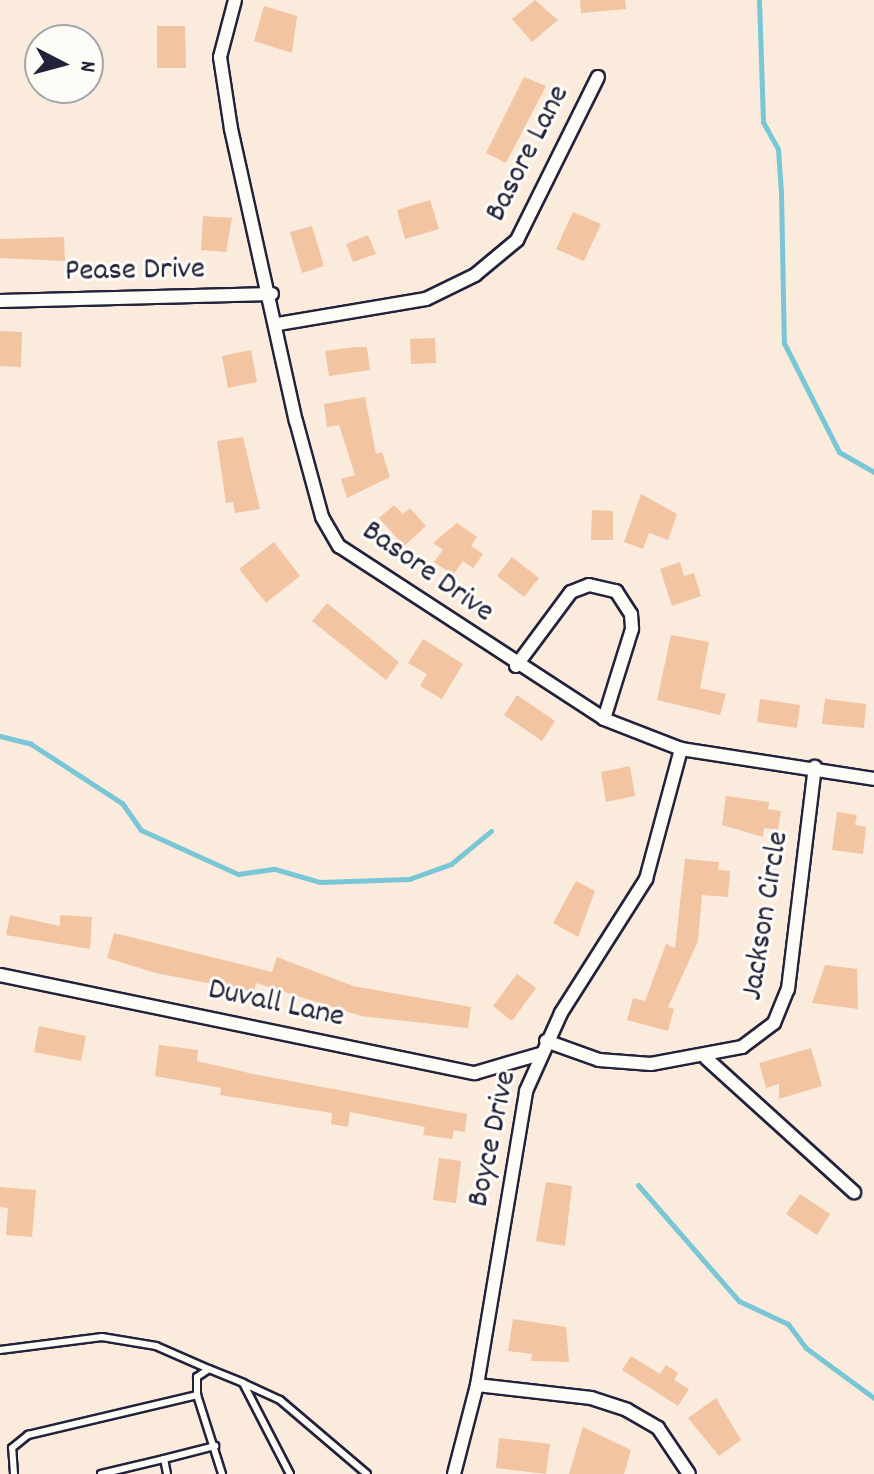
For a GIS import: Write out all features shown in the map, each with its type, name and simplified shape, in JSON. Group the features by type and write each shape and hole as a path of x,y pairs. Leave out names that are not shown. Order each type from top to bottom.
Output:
{"street":[{"name":"Basore Drive","path":"235,0 220,57 272,294 296,421 322,517 339,546 516,666 604,719 681,749 815,767 874,779"},
{"name":"Basore Lane","path":"278,324 426,299 475,275 517,240 598,77"},
{"name":"Pease Drive","path":"0,301 272,294"},
{"path":"516,666 571,592 589,585 616,591 632,629 604,719"},
{"name":"Boyce Drive","path":"454,1474 477,1385 526,1091 546,1041 646,879 681,749"},
{"name":"Jackson Circle","path":"546,1041 599,1060 706,1058 761,1035 784,1007 815,767"},
{"name":"Duvall Lane","path":"0,975 475,1073 540,1054"},
{"path":"706,1058 854,1192"},
{"path":"477,1385 591,1398 627,1410 658,1428 689,1474"}],"lane":[{"path":"0,1350 102,1337 156,1346 280,1400 367,1474"},
{"path":"209,1369 197,1377 197,1395 222,1474"},
{"path":"243,1383 290,1474"},
{"path":"14,1474 12,1448 28,1435 197,1395"},
{"path":"101,1474 215,1446"},
{"path":"164,1459 167,1474"}],"building":[{"path":"535,0 558,20 532,42 512,19"},
{"path":"580,0 625,0 626,9 581,13"},
{"path":"264,6 297,16 292,53 254,41"},
{"path":"157,26 185,26 186,68 157,68"},
{"path":"524,77 546,86 506,163 486,153"},
{"path":"430,200 439,229 405,239 397,210"},
{"path":"573,212 601,224 584,261 556,249"},
{"path":"203,216 232,218 226,252 201,250"},
{"path":"312,226 324,266 302,273 290,232"},
{"path":"368,235 376,254 353,262 346,244"},
{"path":"64,237 65,261 0,258 0,239"},
{"path":"0,331 22,332 21,367 0,366"},
{"path":"435,338 436,363 411,364 410,339"},
{"path":"367,347 370,370 329,376 325,351"},
{"path":"251,350 257,382 228,388 222,356"},
{"path":"365,397 376,454 382,452 390,477 347,498 341,479 355,475 339,425 327,427 324,404"},
{"path":"243,437 260,509 235,513 233,502 226,503 217,441"},
{"path":"641,494 677,514 668,540 649,533 643,549 624,542"},
{"path":"394,505 403,514 410,508 426,526 404,546 379,518"},
{"path":"592,510 613,511 613,540 591,540"},
{"path":"457,523 477,537 471,546 483,554 473,568 463,561 453,575 434,562 443,550 433,543"},
{"path":"274,542 300,576 266,603 239,569"},
{"path":"512,557 539,578 524,597 497,576"},
{"path":"680,562 684,576 694,573 701,596 672,606 660,569"},
{"path":"327,603 399,662 386,680 312,621"},
{"path":"671,635 709,642 700,688 726,694 720,715 657,700"},
{"path":"423,639 463,664 442,699 420,686 427,674 408,663"},
{"path":"517,695 555,721 542,741 504,715"},
{"path":"760,699 800,705 797,728 757,722"},
{"path":"825,699 866,704 864,728 822,724"},
{"path":"630,766 635,796 606,802 601,772"},
{"path":"726,796 769,802 768,809 781,811 778,830 764,828 763,837 722,825"},
{"path":"837,812 857,815 855,825 866,827 863,854 832,850"},
{"path":"685,859 719,862 718,870 730,871 728,897 702,895 698,941 668,1007 674,1009 668,1031 627,1020 633,998 645,1001 666,944 675,948"},
{"path":"576,881 595,891 578,937 553,923"},
{"path":"10,915 60,926 60,915 92,917 90,949 6,935"},
{"path":"114,933 272,972 277,957 353,986 471,1007 468,1028 361,1016 256,983 254,992 156,973 107,958"},
{"path":"825,965 857,969 858,1009 812,1003"},
{"path":"517,974 536,988 512,1021 493,1006"},
{"path":"39,1026 86,1036 81,1061 34,1052"},
{"path":"159,1045 198,1050 197,1061 253,1074 467,1114 465,1132 454,1130 452,1139 423,1135 425,1127 350,1112 348,1127 331,1124 332,1113 220,1095 221,1088 155,1076"},
{"path":"811,1048 822,1086 779,1099 779,1084 766,1088 759,1063"},
{"path":"439,1158 461,1161 456,1203 433,1200"},
{"path":"546,1182 572,1186 565,1246 536,1241"},
{"path":"0,1187 36,1190 32,1237 6,1235 8,1208 0,1207"},
{"path":"800,1194 830,1214 817,1235 786,1214"},
{"path":"513,1319 566,1327 569,1362 531,1361 532,1354 508,1351"},
{"path":"631,1356 660,1374 666,1365 678,1373 674,1380 689,1389 678,1406 622,1370"},
{"path":"716,1398 741,1440 719,1456 688,1418"},
{"path":"583,1427 631,1450 624,1474 569,1474"},
{"path":"499,1438 550,1444 546,1474 496,1468"}],"waterway":[{"path":"759,0 763,122 778,149 784,343 839,452 874,472"},
{"path":"0,736 31,744 122,803 141,830 238,874 275,869 320,882 409,879 451,864 491,831"},
{"path":"638,1185 739,1301 788,1324 806,1348 874,1398"}]}
